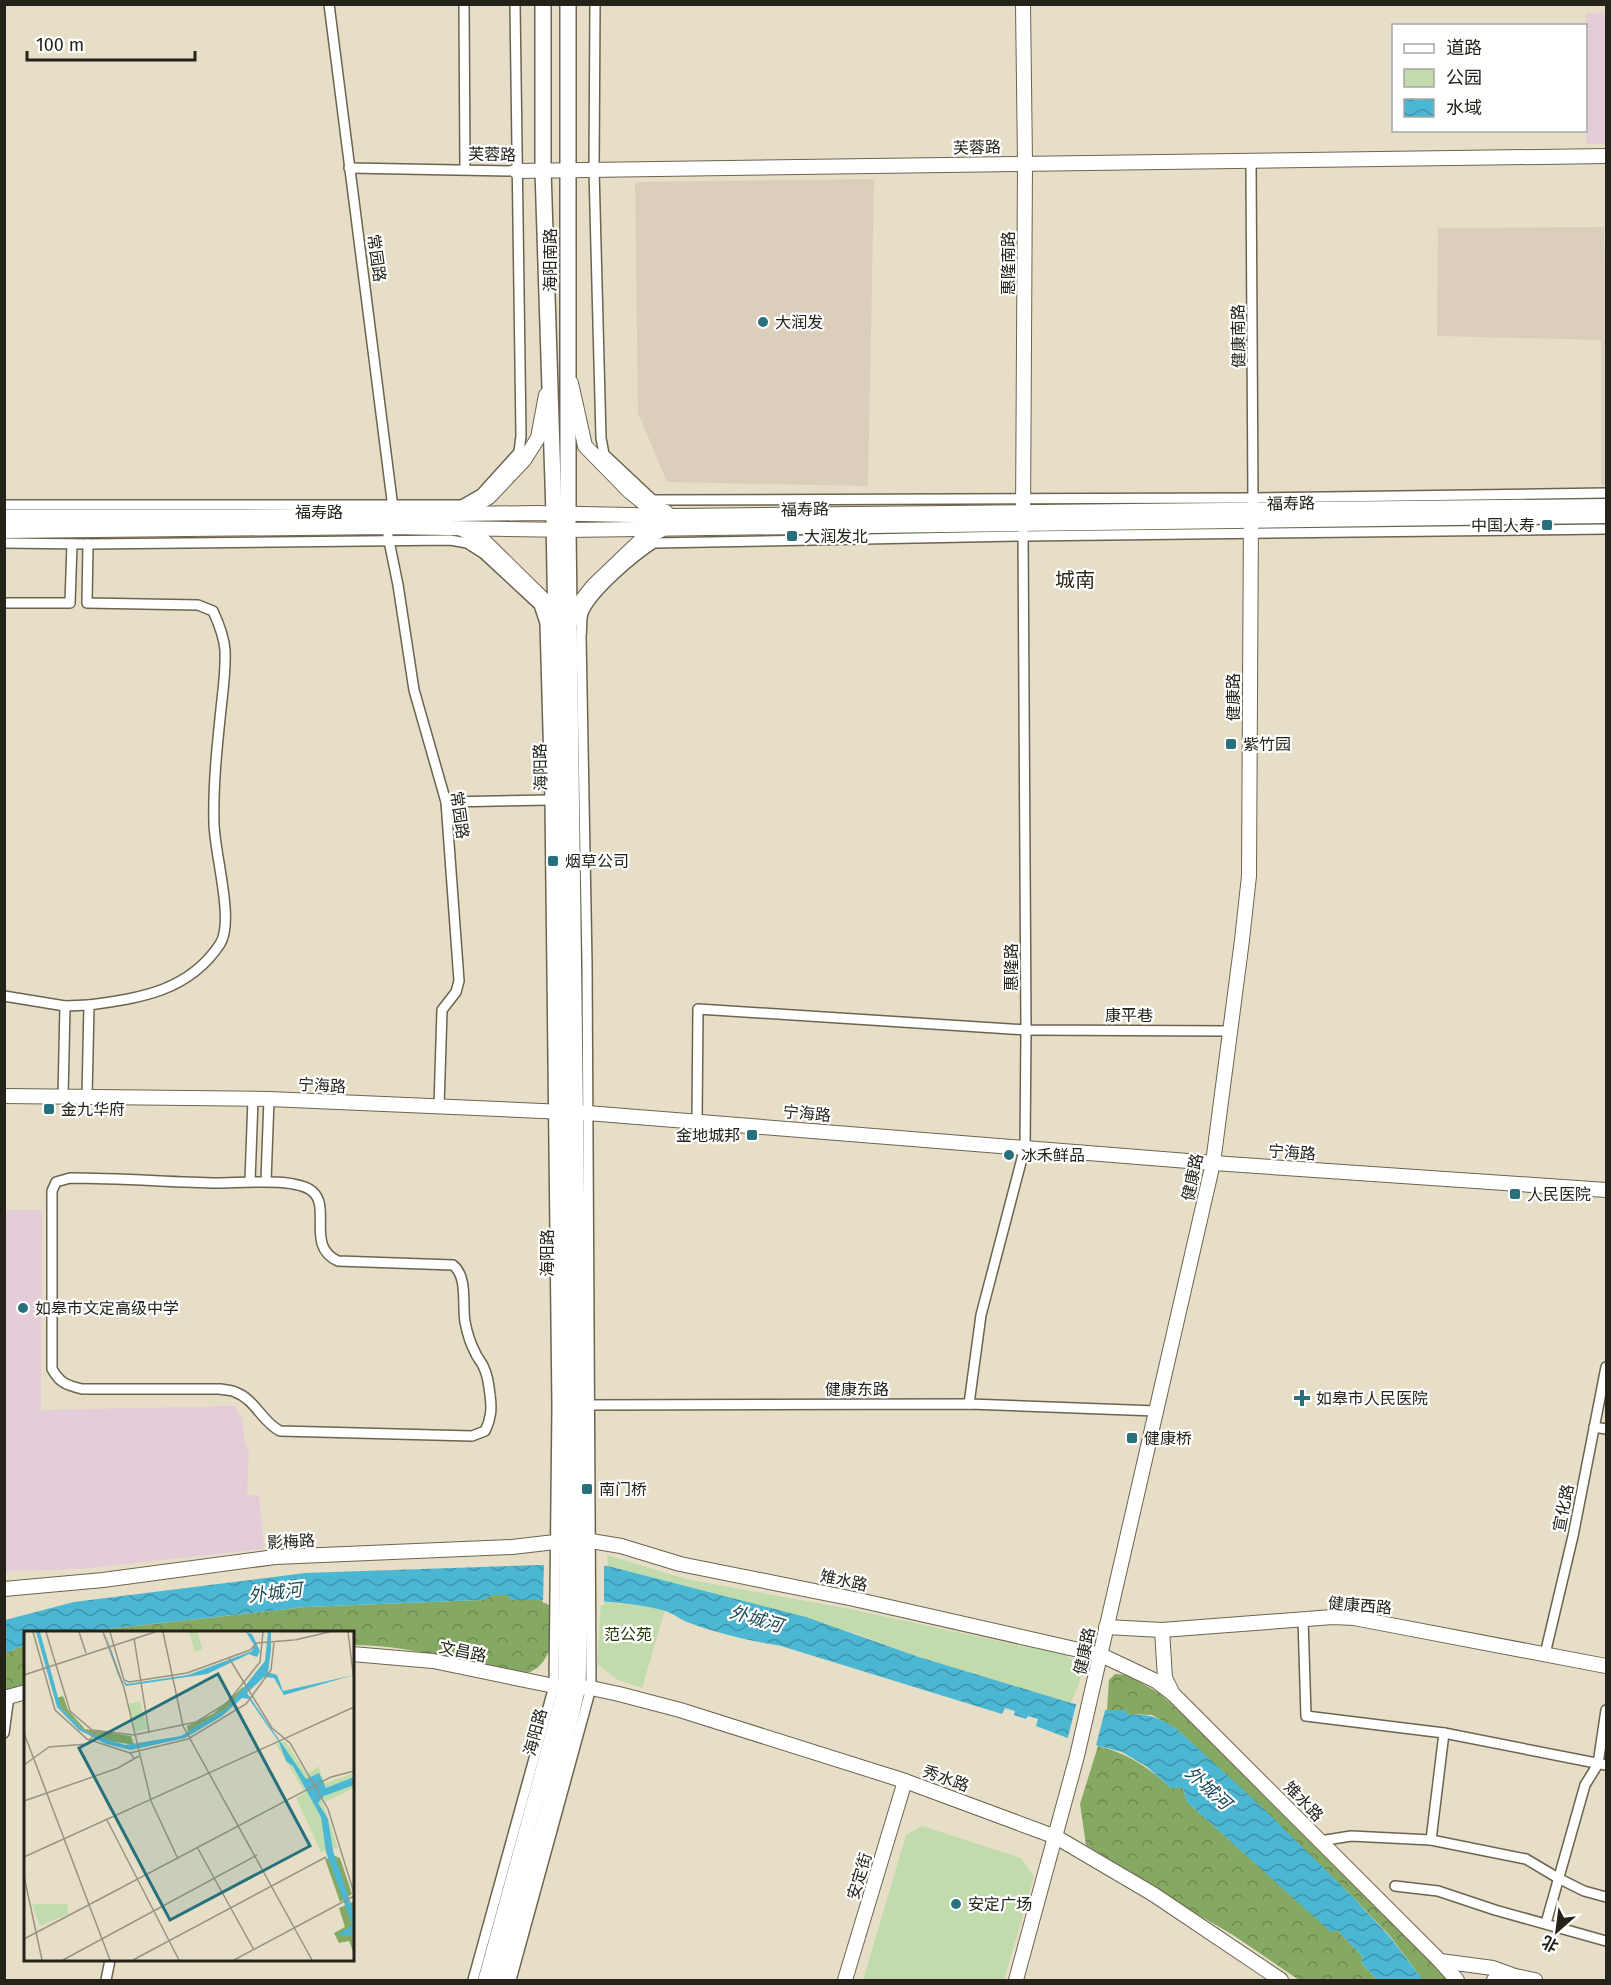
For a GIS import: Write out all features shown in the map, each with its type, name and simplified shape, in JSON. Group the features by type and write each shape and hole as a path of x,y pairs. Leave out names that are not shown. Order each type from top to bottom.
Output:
{"main road":[{"name":"海阳南路","path":"543,4 543,170 550,375 561,522"},
{"name":"海阳南路","path":"561,522 568,371 568,4"},
{"name":"海阳路","path":"500,1980 548,1809 572,1687 573,1405 561,522"},
{"name":"海阳路","path":"486,1980 572,1687"}],"street":[{"name":"常园路","path":"328,4 398,585 414,690 447,802 459,981 456,992 442,1010 439,1107"},
{"path":"464,4 465,170"},
{"path":"4,543 88,544 391,522 462,505 481,494 519,452 521,436 515,4"},
{"path":"595,4 594,170 601,438 604,453 653,500 1023,517 1250,534 1606,529"},
{"name":"惠隆南路","path":"1023,4 1025,163 1023,517"},
{"name":"芙蓉路","path":"349,168 516,171 1606,156"},
{"name":"健康南路","path":"1251,162 1252,509"},
{"path":"568,371 585,446 630,492 650,507 676,516"},
{"path":"460,514 489,497 524,460 538,438 550,375"},
{"path":"569,1113 587,964 581,636 583,614 592,598 633,556 654,543 1023,517 1606,493"},
{"path":"4,505 391,522 467,543 484,554 539,605 545,623 550,800 569,1113 573,1405 572,1687 511,1980"},
{"name":"福寿路","path":"4,531 391,522 460,514 663,528 1252,509 1606,506"},
{"name":"福寿路","path":"1252,509 1606,516"},
{"name":"健康路","path":"1016,1980 1077,1756 1213,1163 1249,876 1252,509"},
{"name":"福寿路","path":"4,517 391,522 460,528 676,516 1023,517"},
{"name":"惠隆路","path":"969,1404 981,1315 1025,1147 1023,517"},
{"path":"460,528 484,541 544,600 562,623 593,586 640,540 663,528"},
{"path":"70,603 72,544"},
{"path":"87,603 88,544"},
{"path":"4,603 198,605 213,611 220,626 225,650 214,797 214,826 226,921 222,941 209,958 193,973 160,992 119,1001 65,1006 4,996"},
{"path":"447,802 550,800"},
{"path":"87,1097 89,1005"},
{"path":"63,1096 65,1006"},
{"name":"康平巷","path":"697,1121 698,1009 1026,1030 1231,1030"},
{"name":"宁海路","path":"4,1096 269,1099 569,1113 697,1121 1213,1163 1606,1190"},
{"path":"250,1181 253,1099"},
{"path":"266,1181 269,1099"},
{"path":"70,1178 127,1178 220,1183 266,1181 306,1187 315,1193 318,1201 322,1245 328,1256 338,1261 453,1265 460,1270 469,1338 475,1354 484,1366 490,1396 491,1419 485,1431 472,1436 280,1431 270,1426 252,1404 237,1392 220,1389 82,1389 59,1381 52,1369 52,1191 56,1182 70,1178"},
{"name":"宣化路","path":"1545,1654 1573,1536 1606,1367"},
{"name":"健康东路","path":"573,1405 969,1404 1156,1411"},
{"path":"1594,1427 1606,1429"},
{"name":"雉水路","path":"573,1547 621,1546 680,1564 854,1599 1101,1655 1156,1681 1173,1694 1457,1980"},
{"name":"影梅路","path":"4,1589 103,1580 275,1557 512,1547 573,1547"},
{"name":"健康西路","path":"1106,1627 1162,1630 1333,1617 1354,1618 1606,1666"},
{"path":"1303,1619 1306,1716 1444,1733 1602,1764"},
{"name":"雉水路","path":"1162,1630 1165,1678 1173,1694"},
{"name":"文昌路","path":"354,1654 433,1661 572,1687"},
{"path":"473,1980 572,1687"},
{"name":"秀水路","path":"572,1687 680,1710 904,1781 1056,1837 1153,1894 1281,1980"},
{"path":"4,1733 7,1697 24,1693"},
{"path":"1546,1923 1585,1785 1602,1764 1606,1710"},
{"path":"1431,1840 1444,1733"},
{"name":"安定街","path":"845,1980 904,1781"},
{"path":"1320,1841 1351,1836 1431,1840 1526,1859 1584,1891 1606,1897"},
{"path":"1395,1886 1438,1891 1495,1910 1606,1941"},
{"path":"106,1980 110,1961"},
{"path":"1440,1961 1493,1968 1535,1980"},
{"path":"1494,1980 1515,1976"}],"shaded area":[{"path":"1586,13 1606,13 1606,144 1586,144"},
{"name":"大润发","path":"874,179 868,486 667,482 638,413 635,182"},
{"path":"1604,227 1606,485 1601,485 1601,340 1437,336 1438,228"},
{"name":"如皋市文定高级中学","path":"5,1210 42,1210 41,1410 235,1406 242,1419 245,1444 249,1452 247,1495 259,1495 264,1549 80,1569 5,1571"}],"green space":[{"path":"607,1555 686,1579 850,1609 1021,1646 1060,1652 1081,1665 1080,1681 1071,1703 919,1657 857,1634 608,1566"},
{"path":"493,1595 507,1595 511,1600 541,1600 550,1606 551,1642 549,1651 540,1665 531,1672 518,1674 415,1651 354,1645 354,1631 89,1631 305,1607 482,1600"},
{"name":"范公苑","path":"601,1602 665,1610 642,1688 618,1680 597,1664"},
{"path":"24,1645 24,1686 5,1692 5,1653"},
{"path":"1115,1674 1127,1675 1159,1693 1246,1770 1450,1980 1423,1980 1390,1936 1350,1894 1177,1729 1152,1715 1107,1710 1109,1680"},
{"path":"1098,1746 1138,1762 1171,1788 1183,1788 1187,1802 1331,1931 1337,1930 1363,1957 1361,1962 1377,1980 1299,1980 1233,1935 1086,1845 1080,1804"},
{"name":"安定广场","path":"922,1826 1021,1858 1034,1877 1004,1980 863,1980 906,1835"}],"water":[{"name":"外城河","path":"541,1565 608,1566 806,1617 919,1657 1071,1703 1107,1710 1126,1710 1127,1714 1148,1716 1164,1721 1177,1729 1264,1809 1350,1894 1390,1937 1423,1980 1377,1980 1361,1962 1363,1957 1337,1930 1331,1932 1187,1802 1183,1788 1171,1788 1146,1766 1122,1752 1065,1737 1036,1726 1038,1719 1028,1716 1026,1719 1014,1715 1015,1711 1005,1708 1002,1714 781,1646 710,1630 662,1610 626,1603 511,1600 507,1595 493,1595 483,1600 305,1607 89,1631 24,1631 24,1645 5,1653 5,1620 74,1602 305,1573"}],"pier":[{"path":"544,1562 604,1563 604,1605 543,1603"},
{"path":"1077,1701 1106,1707 1095,1749 1067,1741"}],"place":[{"name":"大润发","path":"763,322"},
{"name":"中国人寿","path":"1547,525"},
{"name":"大润发北","path":"792,536"},
{"name":"紫竹园","path":"1231,744"},
{"name":"烟草公司","path":"553,861"},
{"name":"金九华府","path":"49,1109"},
{"name":"金地城邦","path":"752,1135"},
{"name":"冰禾鲜品","path":"1009,1155"},
{"name":"人民医院","path":"1515,1194"},
{"name":"如皋市文定高级中学","path":"23,1308"},
{"name":"如皋市人民医院","path":"1302,1398"},
{"name":"健康桥","path":"1132,1438"},
{"name":"南门桥","path":"587,1489"},
{"name":"安定广场","path":"956,1904"}],"district":[{"name":"城南","path":"1075,580"}]}
